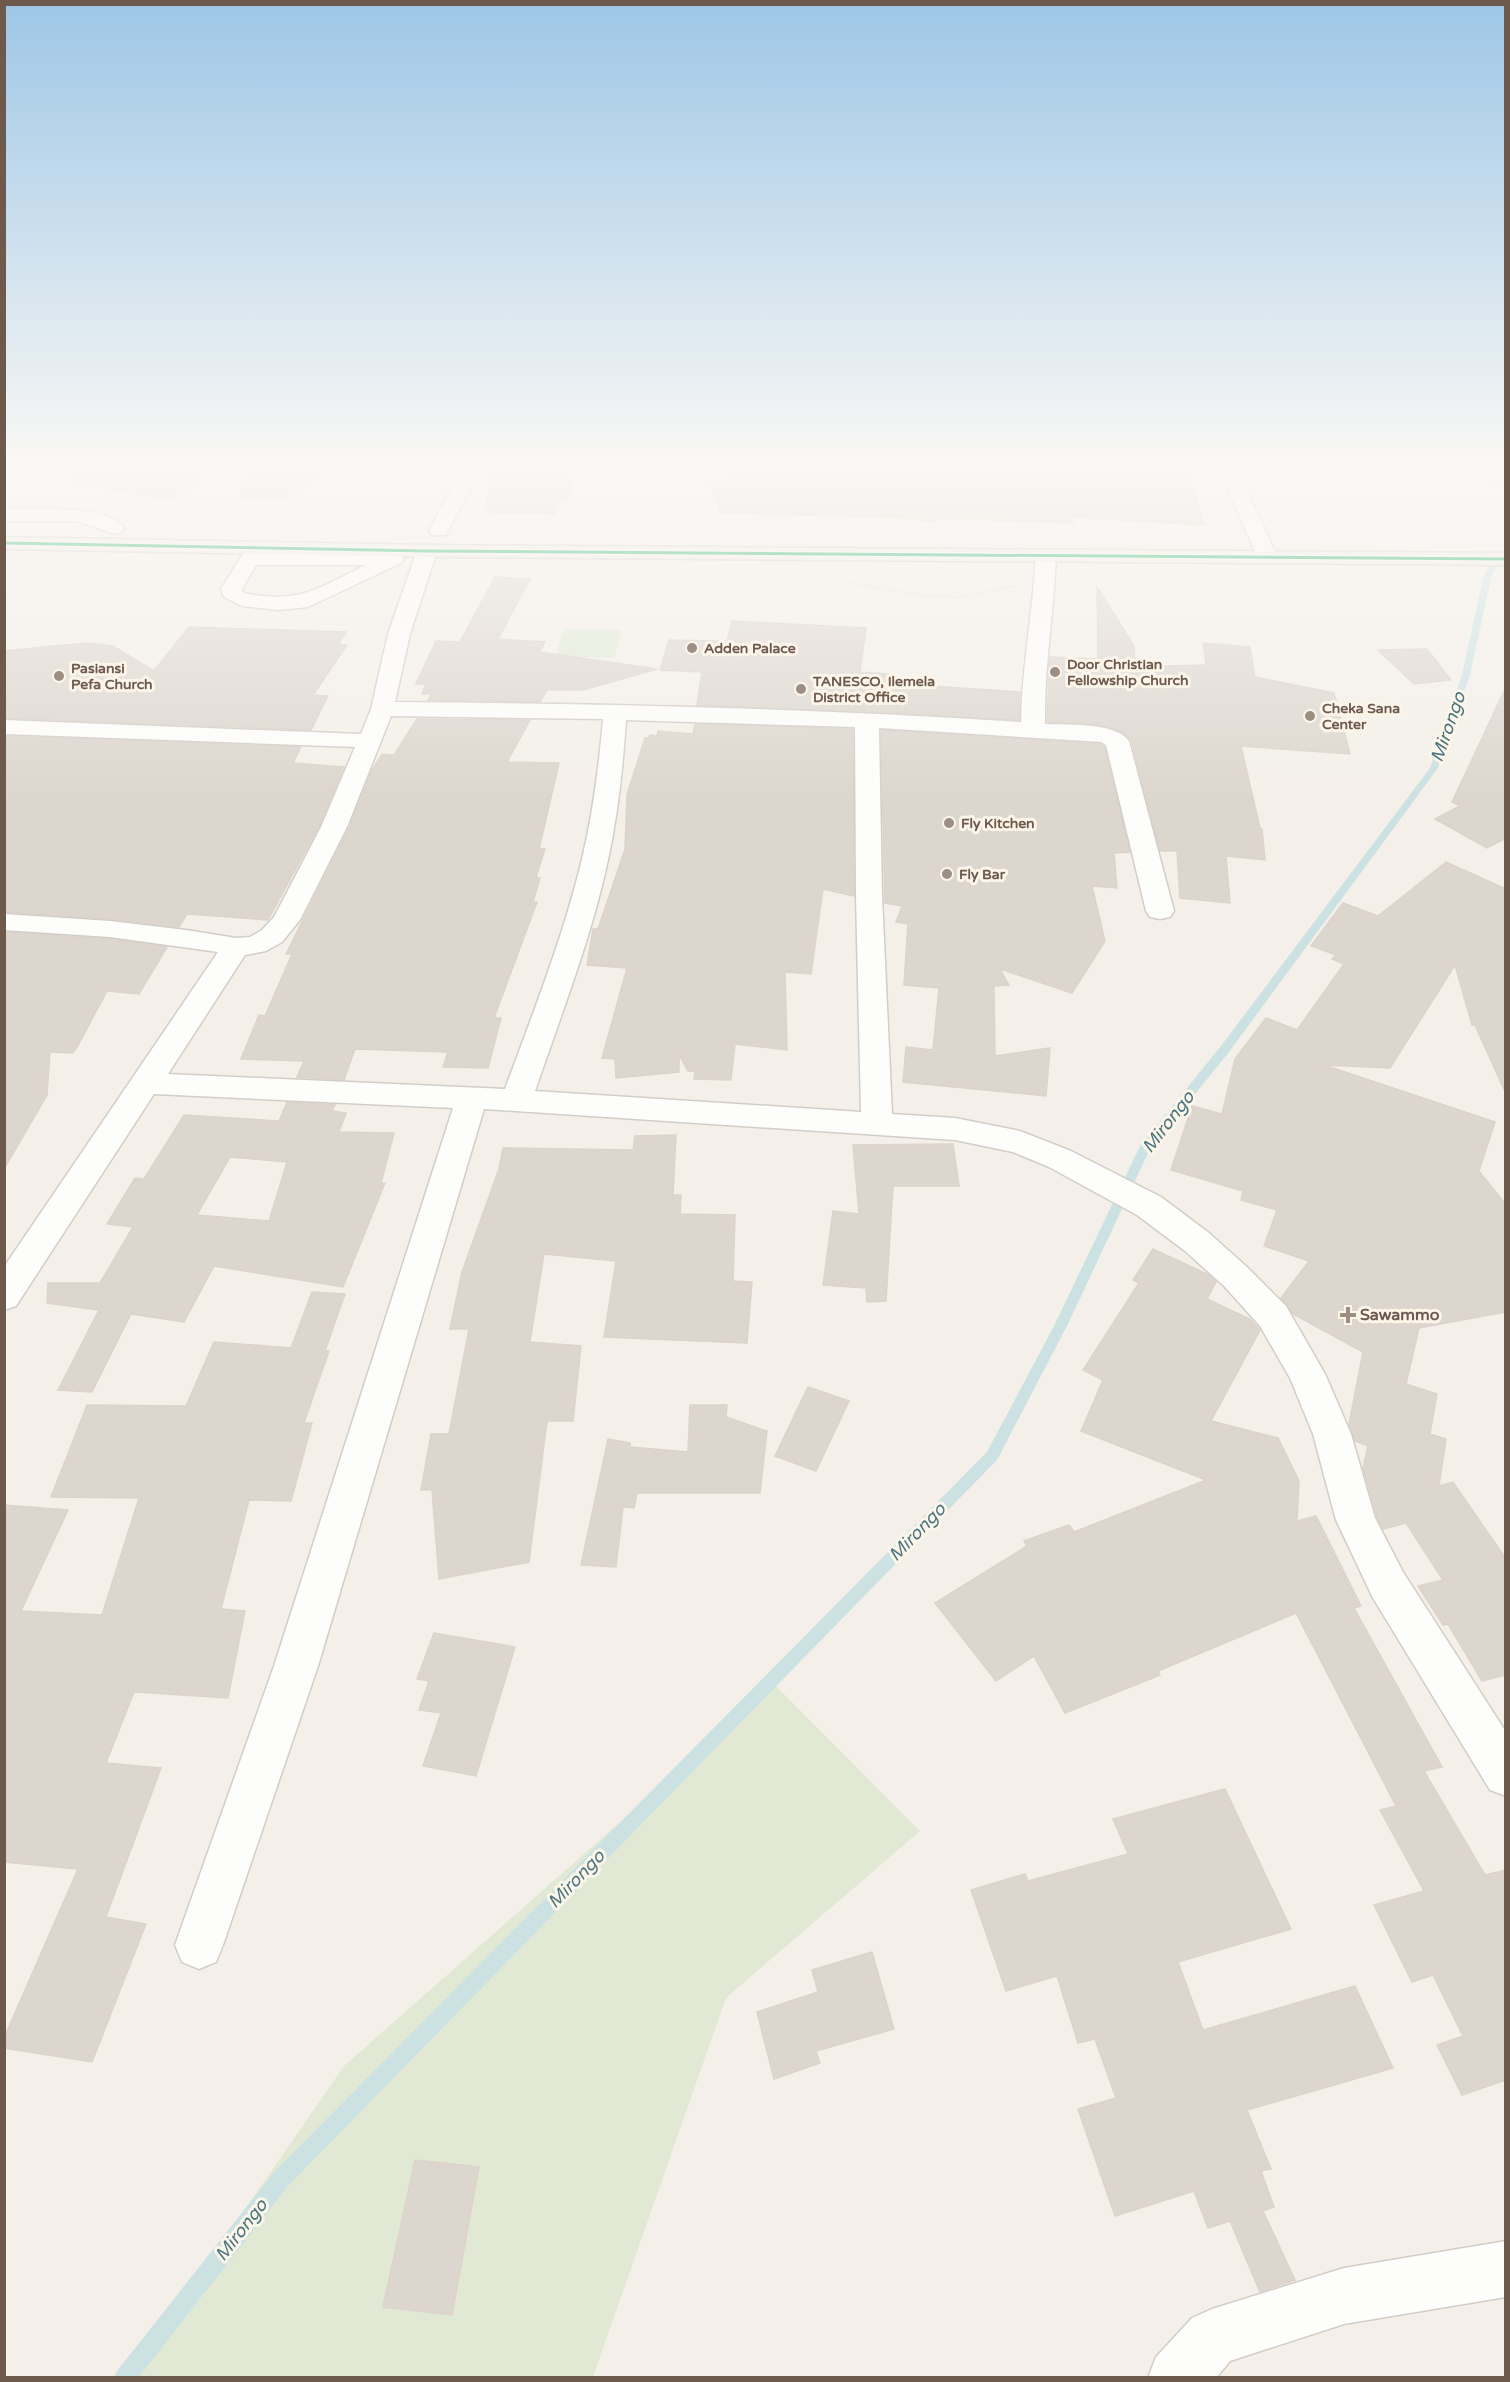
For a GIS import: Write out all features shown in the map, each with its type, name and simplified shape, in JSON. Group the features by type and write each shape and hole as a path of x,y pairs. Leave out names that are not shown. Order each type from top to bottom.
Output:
{"street":[{"path":"239,578 231,593 242,600 286,604 308,601 355,578"},
{"path":"4,922 110,929 186,938 236,947 256,945 272,936 286,920 333,827 370,741 382,709 399,634 416,578"},
{"path":"1033,729 1033,684 1045,578"},
{"path":"382,709 615,711 867,720 1106,735 1118,741 1161,911"},
{"path":"516,1100 561,973 590,878 610,779 615,711"},
{"path":"867,720 869,896 877,1124"},
{"path":"4,726 370,741"},
{"path":"4,1296 236,947"},
{"path":"146,1083 516,1100 955,1129 1020,1142 1060,1159 1149,1206 1205,1249 1236,1277 1273,1316 1307,1374 1332,1434 1356,1520 1388,1585 1432,1659 1506,1774"},
{"path":"199,1945 296,1666 472,1098"},
{"path":"1177,2378 1212,2338 1344,2296 1506,2269"}],"green space":[{"path":"564,629 621,630 615,658 556,656"},
{"path":"775,1685 920,1831 726,1998 593,2377 128,2378 344,2066"}],"building":[{"path":"494,578 530,579 498,639 545,642 540,652 657,669 583,690 547,690 540,702 428,700 432,694 422,694 426,684 416,684 436,641 460,642"},
{"path":"1097,587 1134,646 1135,663 1167,666 1206,665 1203,643 1250,647 1255,677 1334,693 1350,754 1241,746 1262,829 1265,860 1226,856 1230,903 1180,898 1177,851 1160,851 1131,739 1103,725 1047,722 1050,657 1098,659"},
{"path":"732,621 866,628 860,672 888,674 887,683 1020,692 1019,720 697,705 702,672 660,670 669,640 727,641"},
{"path":"189,627 346,632 338,645 347,645 313,695 328,696 311,730 4,718 4,651 86,643 113,646 154,671"},
{"path":"1427,649 1451,680 1414,684 1378,650"},
{"path":"1506,687 1506,838 1487,848 1435,819 1460,806 1452,802"},
{"path":"417,719 530,720 507,762 559,763 539,849 545,849 536,877 540,878 533,902 537,902 494,1018 501,1018 488,1068 443,1067 448,1052 355,1049 344,1080 297,1077 304,1061 241,1059 259,1015 265,1016 292,954 286,954 349,828 372,770 382,754 394,755"},
{"path":"695,724 853,729 854,896 823,889 811,974 785,972 787,1050 735,1044 731,1080 694,1079 695,1071 688,1071 679,1055 679,1072 616,1078 615,1059 602,1058 627,968 587,965 593,929 598,929 625,849 627,795 645,738 649,738 650,735 657,736 658,731 693,734"},
{"path":"881,730 1104,746 1130,852 1114,853 1117,888 1092,886 1105,941 1072,993 1000,969 1009,985 994,986 995,1056 1050,1048 1046,1096 903,1082 906,1047 933,1050 939,988 904,985 908,924 896,922 902,906 885,903"},
{"path":"4,736 301,747 293,763 344,767 319,826 268,920 187,914 179,927 110,919 4,912"},
{"path":"1446,862 1506,889 1506,1094 1475,1025 1472,1025 1455,965 1390,1068 1324,1065 1495,1122 1479,1171 1506,1205 1506,1312 1419,1328 1406,1384 1437,1394 1430,1434 1446,1439 1439,1486 1453,1482 1506,1559 1506,1675 1482,1681 1448,1624 1443,1625 1418,1586 1443,1580 1406,1523 1383,1529 1377,1517 1363,1468 1368,1446 1355,1441 1349,1424 1363,1352 1293,1314 1281,1298 1309,1261 1264,1246 1277,1210 1241,1200 1243,1191 1171,1170 1192,1106 1222,1114 1235,1059 1266,1018 1297,1030 1344,964 1332,959 1336,955 1311,946 1343,903 1378,916"},
{"path":"4,932 110,939 167,947 139,994 107,991 76,1049 72,1053 50,1052 47,1095 4,1169"},
{"path":"287,1102 335,1105 332,1111 346,1113 339,1132 394,1133 381,1183 385,1183 343,1287 214,1266 184,1322 131,1314 92,1392 58,1390 99,1310 47,1303 48,1283 100,1283 133,1227 107,1224 135,1178 144,1179 184,1115 279,1121","holes":["230,1157 287,1162 269,1221 197,1215"]},
{"path":"676,1135 673,1195 681,1195 680,1214 735,1215 733,1281 752,1282 747,1343 604,1337 616,1261 544,1254 530,1342 581,1346 573,1421 547,1421 529,1562 439,1579 432,1490 421,1490 431,1434 449,1434 469,1329 450,1329 462,1272 499,1169 503,1148 633,1150 635,1136"},
{"path":"953,1144 959,1186 893,1186 886,1301 867,1302 866,1288 823,1285 833,1211 859,1214 853,1145"},
{"path":"1153,1249 1209,1275 1216,1282 1207,1299 1250,1319 1260,1330 1211,1421 1278,1438 1299,1481 1297,1521 1316,1516 1361,1606 1354,1608 1442,1767 1424,1771 1485,1875 1506,1870 1506,2080 1462,2095 1437,2045 1463,2036 1433,1975 1412,1982 1374,1905 1424,1891 1380,1810 1396,1806 1296,1613 1158,1671 1160,1675 1065,1713 1034,1656 996,1681 935,1603 1027,1546 1024,1541 1069,1525 1074,1532 1206,1480 1081,1431 1103,1380 1083,1370 1139,1283 1133,1280"},
{"path":"312,1292 345,1294 325,1351 329,1351 304,1423 312,1423 291,1501 249,1500 221,1609 245,1611 228,1698 134,1692 106,1763 161,1768 106,1917 146,1924 92,2062 4,2048 4,2038 78,1869 4,1862 4,1505 68,1510 21,1611 102,1615 139,1498 51,1497 87,1405 186,1406 214,1342 291,1348"},
{"path":"808,1387 849,1401 816,1471 775,1456"},
{"path":"690,1405 727,1405 726,1417 767,1431 760,1493 637,1493 634,1508 623,1507 616,1567 581,1565 608,1439 630,1443 630,1447 688,1452"},
{"path":"434,1633 515,1647 476,1776 423,1766 441,1713 419,1710 429,1681 417,1679"},
{"path":"1225,1789 1291,1929 1178,1962 1203,2030 1355,1986 1393,2068 1247,2110 1271,2169 1261,2171 1274,2207 1263,2211 1295,2280 1260,2292 1230,2221 1208,2228 1194,2191 1115,2216 1078,2109 1116,2098 1095,2039 1078,2043 1057,1976 1006,1991 971,1890 1025,1874 1028,1881 1128,1854 1113,1819"},
{"path":"872,1952 894,2029 816,2051 820,2063 774,2079 757,2012 818,1992 812,1970"},
{"path":"415,2160 479,2167 452,2315 383,2307"}],"waterway":[{"name":"Mirongo","path":"124,2378 282,2178 992,1456 1061,1324 1144,1149 1225,1049 1434,768 1466,675 1487,578"}],"place":[{"name":"Adden Palace","path":"692,648"},
{"name":"Door Christian Fellowship Church","path":"1055,672"},
{"name":"Pasiansi Pefa Church","path":"59,676"},
{"name":"TANESCO, Ilemela District Office","path":"801,689"},
{"name":"Cheka Sana Center","path":"1310,716"},
{"name":"Fly Kitchen","path":"949,823"},
{"name":"Fly Bar","path":"947,874"},
{"name":"Sawammo","path":"1348,1315"}]}
